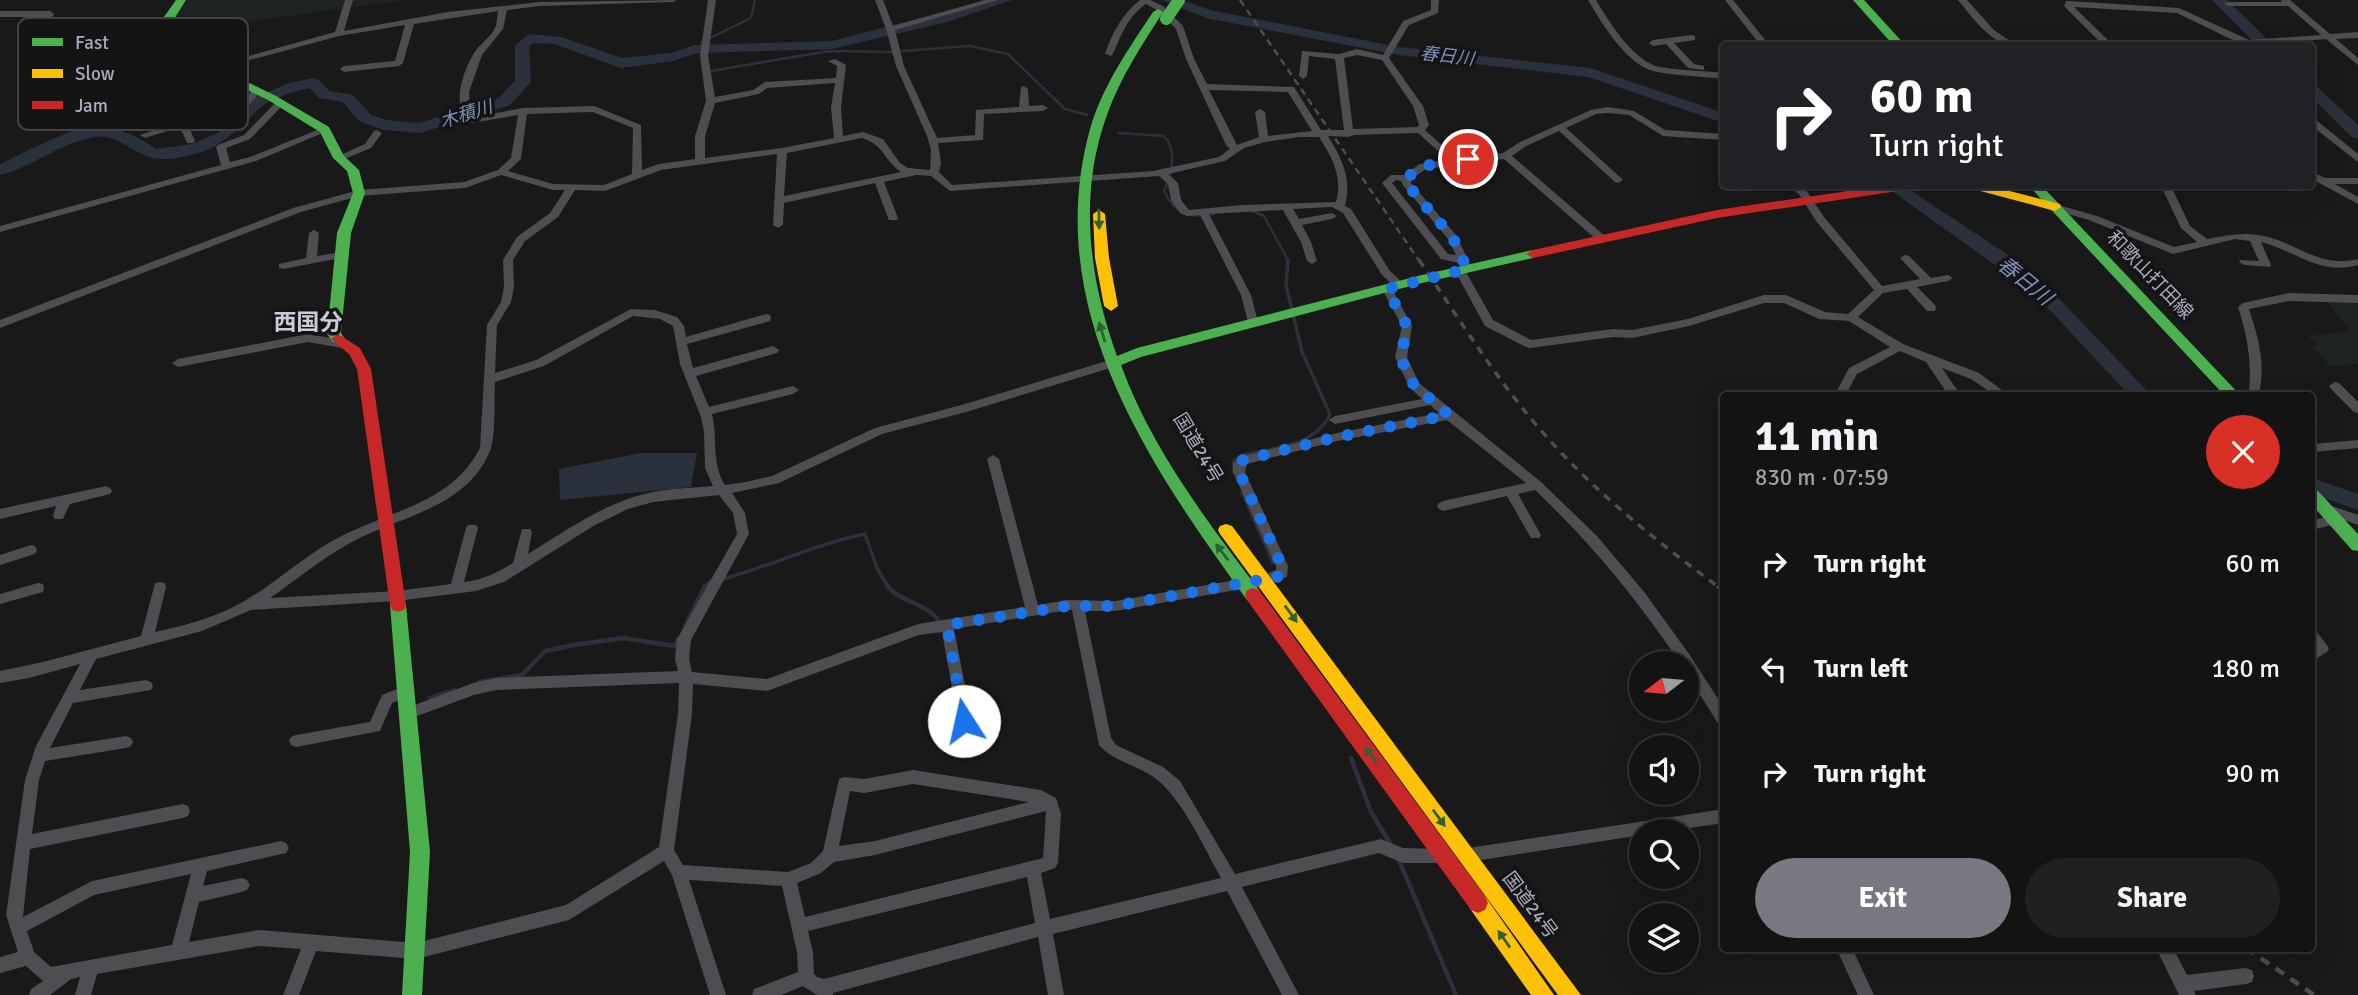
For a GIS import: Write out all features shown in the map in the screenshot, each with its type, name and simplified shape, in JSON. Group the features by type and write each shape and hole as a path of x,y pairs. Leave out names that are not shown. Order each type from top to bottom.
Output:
{"main road":[{"path":"168,18 181,0"},
{"name":"国道24号","path":"1179,0 1156,6 1123,88 1092,178 1104,271 1120,360 1162,464 1198,520 1544,995"},
{"path":"1858,0 1897,42"},
{"path":"248,87 325,130 339,158 354,170 359,193 349,213 334,334 342,344 355,351 364,369 397,596 420,852 412,995"},
{"path":"1120,360 1463,267 1717,214 1884,189"},
{"path":"1988,189 2055,207"},
{"name":"和歌山打田線","path":"2038,189 2230,392"},
{"name":"国道24号","path":"1120,360 1136,376"},
{"name":"国道24号","path":"1144,393 1181,463 1217,519 1265,580 1571,995"},
{"path":"2321,507 2358,545"}],"street":[{"path":"339,34 349,0"},
{"path":"248,58 339,34 410,21 539,4 673,0"},
{"path":"700,162 700,136 711,102 705,67 712,0"},
{"path":"879,0 932,141 936,168 934,173"},
{"path":"891,32 994,0"},
{"path":"1386,57 1411,18 1435,11 1434,0"},
{"path":"1592,0 1610,31 1644,64 1653,68 1720,76"},
{"path":"1729,0 1763,42"},
{"path":"1962,0 1991,32 2007,42"},
{"path":"2106,42 2068,6 2068,2 2179,11 2244,42"},
{"path":"2228,4 2287,2 2358,62"},
{"path":"1109,54 1136,6 1160,8 1180,28 1186,50 1231,145 1236,149"},
{"path":"503,9 499,29 478,54 464,92 468,114 479,119 523,111 594,109 638,127 637,176"},
{"path":"0,14 50,14 48,18"},
{"path":"344,69 399,63 410,21"},
{"path":"2266,42 2327,35 2358,35"},
{"path":"1653,43 1692,38"},
{"path":"1668,41 1684,53 1691,66 1713,70 1720,76"},
{"path":"1303,76 1305,53 1339,57 1352,52 1386,57 1418,106 1424,125 1420,130"},
{"path":"1339,57 1349,134"},
{"path":"832,61 842,65 836,107 839,138"},
{"path":"711,102 756,92 765,85 839,80"},
{"path":"1205,87 1291,89 1338,160 1346,188 1340,207"},
{"path":"1024,89 1024,109"},
{"path":"248,103 267,96"},
{"path":"226,166 222,147 247,136 267,96"},
{"path":"932,141 980,138 979,112 1043,108"},
{"path":"1463,267 1445,257 1387,183 1394,177 1406,178 1423,166 1453,160 1506,156 1523,144 1562,129 1594,112 1608,110 1630,113 1663,133 1720,137"},
{"path":"0,324 184,256 255,224 359,193 465,185 502,172 516,159 520,149 523,111"},
{"path":"1260,112 1264,139"},
{"path":"2315,124 2358,159"},
{"path":"1562,129 1618,180"},
{"path":"145,135 162,130"},
{"path":"185,130 190,141"},
{"path":"0,229 226,166 313,138 325,130"},
{"path":"502,172 530,182 571,189 605,188 659,167 782,151 839,138 871,136 880,141 897,165 906,171 934,173 950,188 1170,174 1222,159 1236,149 1264,139 1320,134 1420,130 1453,160"},
{"path":"339,158 368,146 377,133"},
{"path":"778,225 782,200 782,151"},
{"path":"1506,156 1602,239"},
{"path":"782,200 880,182 916,172"},
{"path":"1170,174 1172,191 1181,209 1187,213 1204,214 1246,206 1334,204 1347,211 1393,287 1407,326 1401,357 1414,385 1537,485 1616,569 1677,647 1720,715"},
{"path":"2315,177 2358,201"},
{"path":"1406,178 1406,183 1453,238 1463,267 1489,323 1530,344 1613,333 1632,334 1776,297 1823,316 1851,318 1899,347 1975,376 1999,392"},
{"path":"2323,181 2358,181"},
{"path":"880,182 893,218"},
{"path":"0,677 203,625 249,604 330,548 452,491 467,481 480,465 489,431 492,325 506,302 509,287 508,260 520,239 554,215 571,189"},
{"path":"1796,189 1809,201 1880,290"},
{"path":"2167,189 2186,228 2204,242"},
{"path":"1287,207 1312,261"},
{"path":"2055,207 2093,218 2173,251 2235,236 2265,239 2317,262 2343,266 2358,262"},
{"path":"1204,214 1246,295 1253,322"},
{"path":"1295,223 1332,216"},
{"path":"311,261 314,233"},
{"path":"2244,262 2266,265 2254,238"},
{"path":"283,266 342,255"},
{"path":"1905,258 1927,280"},
{"path":"1851,318 1880,290 1948,278"},
{"path":"1908,284 1931,308"},
{"path":"2254,392 2258,365 2255,342 2243,307 2289,298 2358,299"},
{"path":"490,379 540,363 638,312 675,320 705,412 713,473 720,488 737,505 743,534 684,639 682,659 686,677 685,714 666,851 679,872 718,995"},
{"path":"680,342 766,318"},
{"path":"178,363 308,338 342,344"},
{"path":"1841,392 1853,371 1899,347"},
{"path":"691,373 773,350"},
{"path":"249,604 397,596 456,589 499,578 591,522 624,506 653,497 775,480 879,430 966,408 1120,360"},
{"path":"1931,360 1953,392"},
{"path":"2335,386 2358,409"},
{"path":"705,412 793,390"},
{"path":"1335,420 1431,401"},
{"path":"409,713 473,688 496,684 686,677 767,685 892,639 947,625 1033,611 1078,606 1115,606 1265,580 1282,573 1282,566 1239,472 1239,464 1243,460 1337,437 1449,415"},
{"path":"2315,448 2358,444"},
{"path":"993,459 1033,611"},
{"path":"1443,506 1537,485"},
{"path":"0,514 106,491"},
{"path":"1510,491 1535,535"},
{"path":"59,516 65,500"},
{"path":"2321,507 2358,520"},
{"path":"456,589 472,528"},
{"path":"519,566 526,532"},
{"path":"0,560 31,550"},
{"path":"0,599 38,587"},
{"path":"147,639 160,587"},
{"path":"1078,606 1104,741 1111,749 1158,772 1175,786 1209,841 1291,995"},
{"path":"947,625 964,721"},
{"path":"2315,640 2322,648 2315,653"},
{"path":"92,654 39,756 32,780 23,843 14,915 28,957 48,975 66,974 179,950 259,939 416,951 569,912 666,851"},
{"path":"69,698 146,687"},
{"path":"296,741 375,727 387,699 407,691"},
{"path":"39,756 126,742"},
{"path":"798,926 1050,863 1054,814 1051,803 1041,797 1010,790 913,777 864,786 844,784 830,855"},
{"path":"679,872 788,879 816,868 830,855 900,842 1051,803"},
{"path":"23,843 183,811"},
{"path":"788,879 805,952 806,977 825,991 1044,928 1381,846 1396,854 1467,855 1720,817"},
{"path":"18,928 92,888 281,848"},
{"path":"179,950 201,865"},
{"path":"1032,868 1053,994"},
{"path":"193,896 242,885"},
{"path":"291,995 312,941"},
{"path":"1846,952 1866,995"},
{"path":"2166,952 2186,990 2246,976"},
{"path":"0,965 28,957"},
{"path":"83,995 90,969"},
{"path":"37,995 66,974"},
{"path":"760,995 806,977"}],"shaded area":[{"path":"185,0 406,0 248,21 248,18 175,18"},
{"path":"2324,299 2358,302 2358,364 2330,366 2312,346 2318,345 2308,336 2351,331"},
{"path":"641,453 697,453 691,487 560,500 559,469"}],"waterway":[{"path":"701,48 702,42 751,18 755,0"},
{"name":"木積川","path":"248,111 257,102 294,86 314,83 324,95 348,98 365,118 383,125 420,128 504,102 523,82 522,45 530,38 556,40 621,63 673,57 695,49 832,45 942,19 1005,0"},
{"name":"春日川","path":"1169,0 1206,14 1399,51 1590,73 1720,117"},
{"path":"2219,0 2263,42"},
{"path":"711,71 829,51 889,52 970,46 1008,54 1065,109 1087,115"},
{"path":"2315,93 2358,134"},
{"name":"木積川","path":"0,170 51,146 96,131 135,141 151,153 162,155 197,148 224,136 230,130"},
{"path":"1119,133 1164,136 1172,156 1171,171 1164,191 1173,206 1190,215 1214,214"},
{"name":"春日川","path":"1897,189 2002,259 2039,288 2138,392"},
{"path":"1253,211 1264,216 1288,260"},
{"path":"1234,472 1234,461 1242,455 1280,448 1304,440 1323,425 1330,414 1302,352 1286,285 1288,260"},
{"name":"春日川","path":"2315,487 2358,502"},
{"path":"1242,492 1273,563"},
{"path":"720,580 865,534 877,568 889,588"},
{"path":"704,588 712,580"},
{"path":"685,626 704,588"},
{"path":"889,588 928,610 939,621"},
{"path":"479,682 522,675 545,651 623,638 675,646 678,639"},
{"path":"430,698 455,690"},
{"path":"1351,758 1371,812 1391,845"},
{"path":"1398,858 1456,995"}],"railway":[{"path":"1240,0 1420,262"},
{"path":"1419,260 1503,382 1554,445 1621,510 1720,588"},
{"path":"2252,952 2314,995"}],"traffic: fast":[{"path":"169,18 181,0"},
{"path":"1166,19 1179,0"},
{"path":"1858,0 1897,42"},
{"path":"1158,12 1115,83 1096,129 1084,193 1084,256 1097,317 1118,377 1146,435 1180,491 1253,595"},
{"path":"248,86 325,130 339,158 353,170 359,193 344,233 334,334 338,339"},
{"path":"2038,189 2230,392"},
{"path":"1113,363 1137,353 1422,279 1533,254"},
{"path":"2315,498 2358,545"},
{"path":"398,605 420,852 412,995"}],"traffic: slow":[{"path":"1988,189 2055,207"},
{"path":"1099,214 1102,258 1111,306"},
{"path":"1226,530 1571,995"},
{"path":"1478,903 1544,995"}],"traffic: jam":[{"path":"1533,254 1717,214 1885,189"},
{"path":"338,339 355,351 364,369 398,605"},
{"path":"1253,595 1478,903"}],"district":[{"name":"西国分","path":"308,322"}],"route":[{"path":"964,721 947,625 1068,606 1115,606 1277,577 1282,573 1282,566 1239,472 1239,464 1243,460 1309,443 1449,415 1414,385 1405,369 1401,357 1407,326 1387,289 1467,269 1453,238 1406,183 1406,178 1423,166 1468,159"}]}
